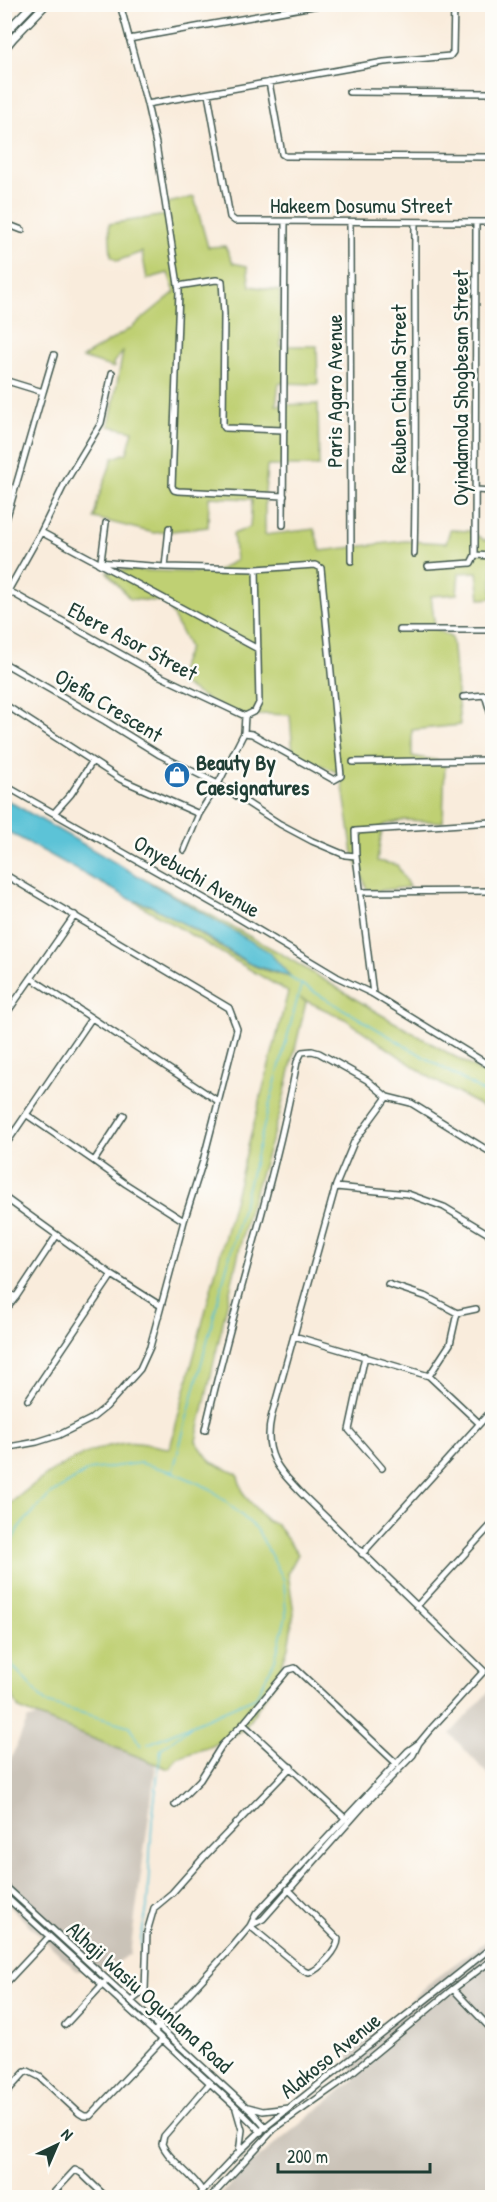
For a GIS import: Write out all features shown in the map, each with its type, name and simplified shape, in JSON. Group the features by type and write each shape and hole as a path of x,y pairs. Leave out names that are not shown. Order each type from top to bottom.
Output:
{"main road":[{"path":"4,34 33,4"},
{"path":"4,49 46,4"}],"street":[{"path":"120,4 156,144 178,286 172,486 178,491 284,496"},
{"path":"129,39 324,4"},
{"path":"147,104 384,62 450,56 453,52 454,4"},
{"path":"269,82 282,154 285,156 492,157"},
{"path":"349,92 492,93"},
{"name":"Hakeem Dosumu Street","path":"208,94 230,217 235,221 285,223 492,222"},
{"name":"Paris Agaro Avenue","path":"350,222 351,561"},
{"name":"Oyindamola Shogbesan Street","path":"475,555 476,222"},
{"path":"4,223 22,230"},
{"path":"283,525 285,223"},
{"name":"Reuben Chiaha Street","path":"414,554 417,438 414,326 415,223"},
{"path":"178,286 222,281 224,314 221,422 225,428 284,430"},
{"path":"4,526 54,355"},
{"path":"4,598 42,532 65,483 104,419 112,373"},
{"path":"4,380 43,392"},
{"path":"476,490 492,491"},
{"path":"99,562 106,523"},
{"path":"165,567 169,528"},
{"path":"42,532 258,649"},
{"path":"429,566 471,563 475,555 492,556"},
{"path":"99,562 165,567 256,569 315,565 321,568 341,776 334,780 252,734 244,732"},
{"path":"184,850 199,814 218,784 244,732 245,716 255,711 259,703 256,569"},
{"name":"Ebere Asor Street","path":"9,591 158,675 245,716"},
{"path":"400,630 492,630"},
{"name":"Ojefia Crescent","path":"4,663 160,755 218,784 280,824 312,841 353,856"},
{"path":"485,695 492,718"},
{"path":"463,697 492,695"},
{"path":"4,704 120,779 199,814"},
{"path":"353,762 492,760"},
{"path":"54,813 71,794 92,762"},
{"name":"Onyebuchi Avenue","path":"4,785 230,913 337,977 373,994 492,1066"},
{"path":"373,994 353,856 354,833 357,830 492,822"},
{"path":"4,1449 59,1435 91,1419 106,1407 140,1369 150,1347 234,1050 237,1029 230,1008 75,915 6,877"},
{"path":"360,892 492,891"},
{"path":"4,1017 75,915"},
{"path":"490,983 492,960"},
{"path":"32,978 218,1101"},
{"path":"4,1148 91,1019"},
{"path":"205,1430 236,1303 273,1178 302,1052 318,1053 367,1080 387,1097 411,1103 492,1152"},
{"path":"154,2032 250,1926 256,1914 399,1765 412,1747 419,1743 484,1671 286,1478 279,1470 271,1453 269,1427 336,1187 354,1142 387,1097"},
{"path":"27,1115 184,1221"},
{"path":"94,1161 124,1115"},
{"path":"336,1187 408,1194 450,1210 492,1236"},
{"path":"4,1197 112,1275 161,1306"},
{"path":"4,1312 57,1235"},
{"path":"28,1400 112,1275"},
{"path":"388,1284 427,1297 457,1312 476,1309"},
{"path":"4,1291 16,1297"},
{"path":"429,1376 450,1344 457,1312"},
{"path":"294,1336 429,1376 479,1423"},
{"path":"365,1356 349,1430 382,1468"},
{"path":"362,1554 492,1410"},
{"path":"417,1606 492,1524"},
{"path":"175,1805 200,1780 222,1745 243,1724 288,1670 295,1668 399,1765"},
{"path":"243,1724 347,1820"},
{"path":"131,2001 145,1990 147,1932 154,1908 172,1893 291,1767"},
{"path":"250,1926 263,1919 347,1820"},
{"name":"Alhaji Wasiu Ogunlana Road","path":"4,1885 259,2119 262,2130"},
{"path":"250,1926 309,1973 319,1967 338,1945 338,1939 283,1885"},
{"name":"Alhaji Wasiu Ogunlana Road","path":"4,1895 262,2130"},
{"path":"4,1985 49,1937"},
{"name":"Alakoso Avenue","path":"196,2198 238,2152 262,2130 492,1947"},
{"name":"Alakoso Avenue","path":"211,2197 274,2129 338,2084 453,1989 492,1960"},
{"path":"65,2025 107,1980"},
{"path":"453,1989 492,2030"},
{"path":"4,2095 25,2072 28,2072 40,2077 84,2116 90,2116 162,2040"},
{"path":"202,2191 196,2180 165,2151 162,2144 164,2136 210,2083"},
{"path":"242,2103 263,2111 290,2108"},
{"path":"234,2105 242,2125 238,2152"},
{"path":"262,2130 274,2129"},
{"path":"262,2130 269,2134"},
{"path":"50,2198 75,2170 107,2198"}],"shaded area":[{"path":"492,1688 492,1779 450,1734"},
{"path":"40,1709 143,1737 156,1764 130,1954 109,1968 77,1971 5,1902 5,1772 28,1719 35,1718"},
{"path":"492,1937 492,2197 218,2198 246,2168 355,2079 348,2056 358,2041 403,2008 434,1979"}],"green space":[{"path":"194,197 208,247 225,246 233,263 247,266 250,286 280,291 281,346 317,346 318,384 279,383 276,405 318,404 319,466 267,466 265,535 314,529 321,551 405,541 446,543 450,530 470,531 484,540 492,540 492,598 480,599 477,572 459,573 457,594 431,596 435,628 452,638 460,725 412,730 412,756 445,762 443,822 404,820 383,825 377,861 397,865 409,887 368,892 353,853 341,774 293,753 290,715 265,714 240,719 175,680 189,648 166,602 130,599 107,572 125,570 214,573 236,560 233,534 250,527 252,499 209,497 208,527 154,533 94,518 98,499 113,458 127,453 133,431 109,426 123,352 113,363 114,368 82,358 131,328 175,292 168,273 147,279 142,252 117,261 111,256 109,224 166,215 167,203"},
{"path":"141,877 280,953 492,1078 492,1112 434,1080 345,1019 300,998 306,1002 280,1113 247,1216 196,1441 211,1462 237,1474 244,1495 267,1521 276,1524 298,1554 288,1573 294,1613 288,1647 278,1677 244,1729 212,1746 177,1758 169,1769 19,1709 5,1682 4,1511 34,1484 75,1458 107,1446 129,1442 170,1448 288,992 132,900 164,912 250,964 290,977"}],"water":[{"path":"5,799 268,951 291,977 250,964 194,929 149,905 132,900 5,830"}],"waterway":[{"path":"289,977 492,1097"},
{"path":"173,1471 301,985"},
{"path":"4,1558 19,1527 50,1495 89,1470 140,1463 173,1472 211,1489 257,1529 284,1580 286,1616 275,1660 256,1697 148,1744"},
{"path":"4,1641 13,1666 46,1703 129,1726 141,1746"},
{"path":"141,1982 141,1938 147,1907 152,1821 161,1749 191,1726"}],"place":[{"name":"Beauty By Caesignatures","path":"177,775"}]}
